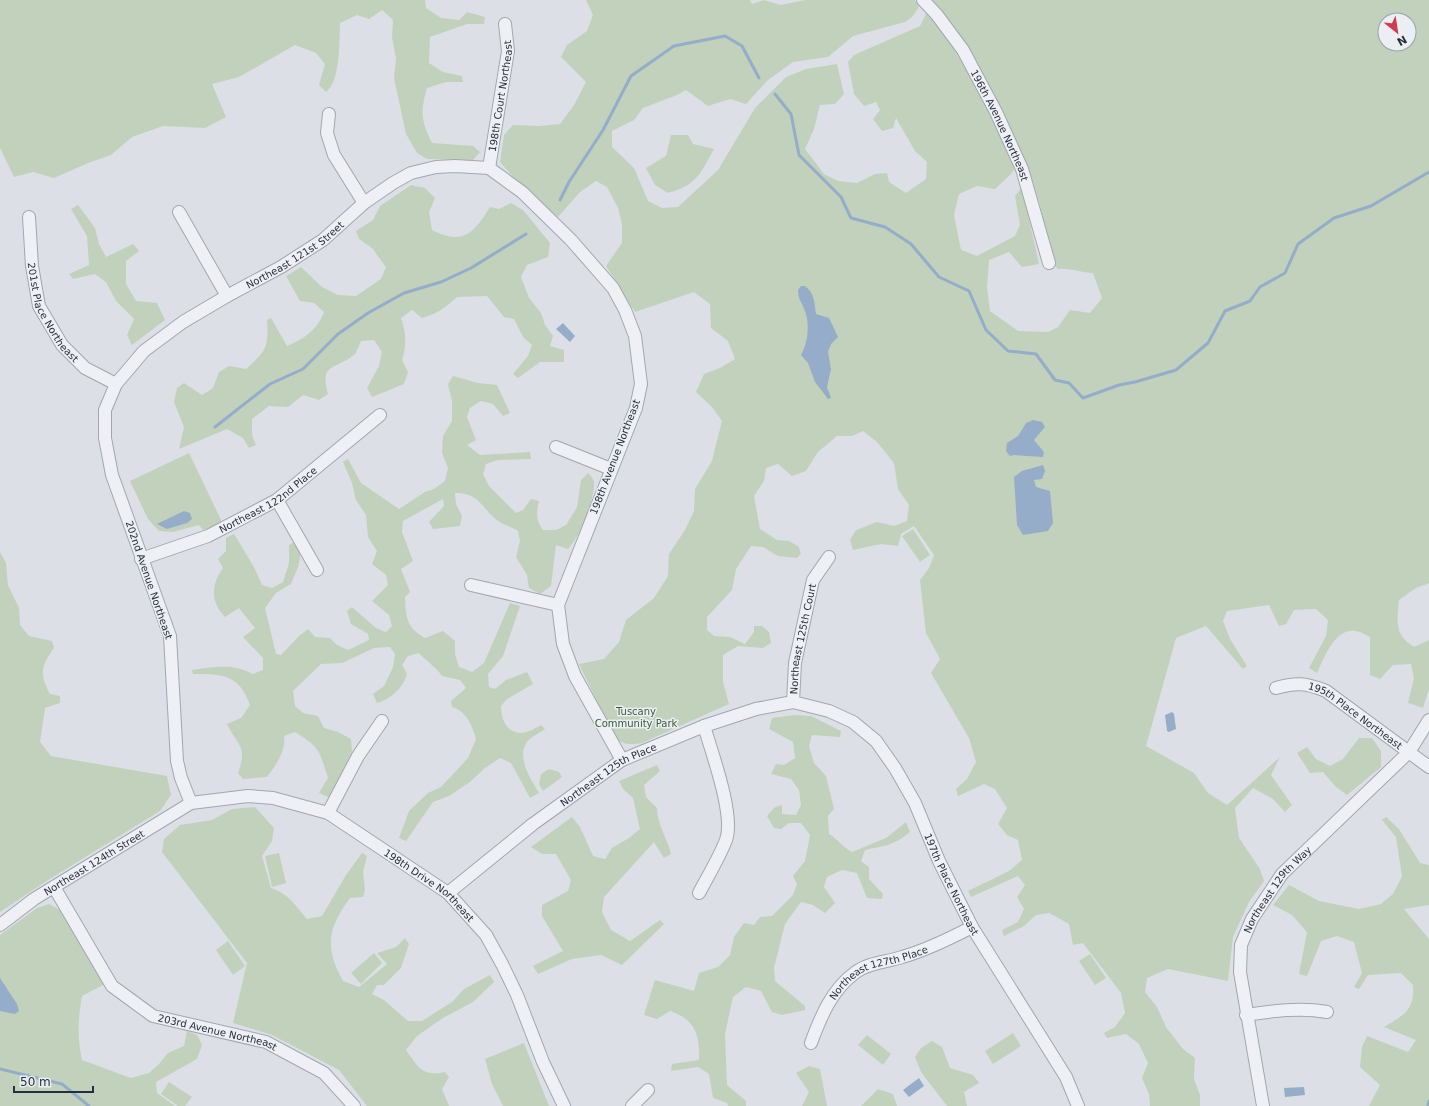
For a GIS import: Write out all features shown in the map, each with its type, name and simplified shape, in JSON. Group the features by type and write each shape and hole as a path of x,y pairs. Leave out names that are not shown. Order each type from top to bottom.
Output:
{"street":[{"name":"196th Avenue Northeast","path":"923,0 937,15 963,50 996,112 1022,169 1049,263"},
{"name":"198th Court Northeast","path":"489,168 508,51 505,24"},
{"path":"329,114 327,133 334,155 364,203"},
{"name":"Northeast 121st Street","path":"116,384 144,351 183,322 281,267 317,244 364,203 411,174 436,167 455,166 489,168"},
{"name":"198th Avenue Northeast","path":"489,168 522,192 571,240 613,288 625,310 635,336 641,384 636,408 558,605 563,644 575,676 622,760"},
{"path":"179,212 227,296"},
{"name":"201st Place Northeast","path":"29,217 32,266 39,306 62,345 86,368 116,384"},
{"name":"202nd Avenue Northeast","path":"116,384 105,410 104,438 112,475 170,636 177,761 181,778 191,803"},
{"name":"Northeast 122nd Place","path":"141,559 208,536 277,500 380,415"},
{"path":"556,447 611,469"},
{"path":"277,500 317,570"},
{"name":"Northeast 125th Court","path":"793,702 795,663 814,580 829,557"},
{"path":"471,585 558,605"},
{"name":"195th Place Northeast","path":"1276,688 1292,684 1310,685 1326,691 1429,767"},
{"name":"Northeast 125th Place","path":"448,892 533,824 622,760 704,726 756,709 793,702"},
{"name":"197th Place Northeast","path":"793,702 829,711 853,722 876,741 895,768 915,803 939,861 972,927 1066,1077 1078,1106"},
{"name":"Northeast 129th Way","path":"1263,1106 1246,1015 1240,972 1241,945 1252,919 1282,874 1409,752 1429,720"},
{"path":"328,813 358,756 382,721"},
{"path":"699,893 726,839 728,826 726,806 704,726"},
{"name":"198th Drive Northeast","path":"191,803 248,796 273,798 328,813 448,892 486,935 502,964 517,995 543,1062 564,1106"},
{"name":"Northeast 124th Street","path":"0,924 34,899 191,803"},
{"name":"203rd Avenue Northeast","path":"54,888 112,986 153,1016 266,1042 324,1073 354,1106"},
{"name":"Northeast 127th Place","path":"811,1043 823,1010 838,988 856,971 934,947 972,927"},
{"path":"1246,1015 1276,1010 1303,1009 1327,1012"},
{"path":"632,1106 648,1090"}],"green space":[{"path":"0,0 425,0 426,8 441,18 459,20 467,12 485,17 484,24 467,24 430,37 429,63 443,72 462,76 463,82 446,82 427,88 423,103 424,122 432,143 473,146 480,152 473,160 427,159 417,153 406,134 394,78 396,58 392,38 393,20 382,10 369,19 357,15 340,23 337,70 331,87 326,92 319,85 325,64 316,53 295,45 239,77 212,84 226,117 205,128 163,126 132,137 111,155 54,178 33,172 14,177 0,148"},
{"name":"Tuscany Community Park","path":"586,0 750,0 752,4 764,0 781,5 805,0 915,0 919,7 912,17 905,22 853,36 828,57 793,62 768,80 746,104 730,99 708,106 686,90 643,108 634,120 612,131 612,147 634,168 648,201 662,208 678,207 718,170 755,108 786,77 806,69 837,64 844,94 835,104 820,105 814,129 805,149 824,174 838,181 857,183 875,174 887,173 889,182 906,193 926,179 927,162 915,151 896,118 893,128 882,131 873,119 880,110 876,102 864,106 854,94 848,62 854,55 920,26 927,12 954,49 976,86 1016,166 1011,174 995,189 977,186 959,194 954,215 961,250 977,256 1015,236 1020,225 1015,196 1022,187 1039,264 1022,267 1009,252 989,260 987,287 990,311 1018,331 1048,332 1058,327 1070,310 1090,313 1102,298 1093,273 1058,269 1052,262 1040,205 1031,176 1015,139 972,55 953,25 929,0 1429,0 1429,583 1416,588 1399,600 1398,627 1403,638 1414,647 1429,640 1429,689 1423,708 1408,703 1414,678 1411,664 1393,665 1380,679 1370,675 1370,637 1357,631 1348,631 1336,639 1327,652 1317,673 1309,668 1326,636 1328,620 1316,609 1294,610 1286,624 1279,626 1269,605 1227,611 1223,621 1230,639 1247,666 1243,669 1206,626 1176,638 1146,746 1194,773 1208,793 1227,805 1280,757 1271,775 1292,805 1285,812 1273,799 1253,788 1235,808 1239,838 1260,869 1264,881 1249,902 1233,937 1228,981 1168,969 1147,978 1145,992 1157,1007 1166,1027 1183,1049 1195,1058 1194,1079 1200,1095 1200,1106 1150,1106 1149,1094 1142,1078 1148,1063 1139,1044 1126,1034 1107,1038 1104,1033 1115,1027 1125,1013 1121,993 1083,943 1073,945 1069,924 1049,913 1036,915 1024,926 1004,936 1002,930 1018,922 1024,909 1017,897 1025,885 1018,876 971,897 968,891 1009,871 1022,860 1018,840 1007,835 998,824 1007,808 995,789 984,784 958,796 956,789 967,779 976,762 969,738 931,673 940,659 926,633 920,580 929,568 934,555 914,526 901,534 898,546 881,544 853,550 850,540 856,530 877,522 894,526 907,521 909,505 898,489 894,463 877,442 863,431 852,436 837,436 818,452 806,471 792,476 778,464 766,468 764,481 754,496 760,529 777,540 789,541 799,547 801,554 797,558 778,556 763,547 751,546 736,569 732,590 707,617 707,630 714,636 730,637 745,644 754,632 754,626 762,626 769,632 771,643 763,648 738,646 723,655 723,682 729,704 642,743 626,744 614,736 579,664 604,659 619,642 626,620 654,598 668,576 669,554 685,530 694,511 695,489 712,461 722,421 712,407 696,392 704,374 720,368 735,359 728,341 711,328 710,304 694,292 635,312 606,266 622,243 622,224 618,208 607,187 596,181 580,192 558,217 513,177 500,162 504,135 513,125 539,126 560,124 574,105 586,82 561,57 567,45 587,31 593,15"},
{"path":"671,135 688,135 693,144 714,149 701,172 692,182 678,190 668,193 655,185 646,168 666,156"},
{"path":"411,185 425,188 435,198 429,212 432,230 443,235 460,237 467,234 479,224 490,207 499,209 511,203 523,210 550,243 548,257 527,265 521,277 529,298 541,313 545,325 553,336 550,346 564,350 564,362 540,362 518,378 513,374 528,356 532,345 523,337 514,319 504,317 487,296 457,297 441,310 422,318 412,310 401,318 405,339 405,349 402,360 408,372 404,384 372,397 367,388 379,366 382,352 374,340 361,341 354,355 330,368 327,372 326,384 328,394 319,400 303,395 288,407 269,406 252,419 252,435 256,445 249,448 243,438 227,429 179,449 184,427 174,402 177,388 184,383 202,395 213,388 219,372 229,366 246,369 258,358 265,348 267,343 267,320 271,318 287,346 310,333 318,324 324,312 314,303 300,301 286,276 301,267 322,287 338,295 356,296 381,279 386,267 372,248 359,239 356,231 373,220 380,206"},
{"path":"78,205 95,228 99,244 106,257 133,244 139,251 126,261 126,284 136,301 157,303 165,320 132,345 127,335 134,319 116,301 106,282 95,274 73,279 69,274 89,265 87,236 71,209"},
{"path":"453,376 478,383 497,385 510,413 503,416 493,404 481,401 470,408 467,417 476,440 467,445 480,455 530,452 531,459 498,460 486,464 483,474 489,486 516,513 523,510 531,499 539,501 537,516 543,530 556,530 566,525 577,507 581,480 588,473 593,479 594,484 591,502 581,528 568,549 556,545 551,586 540,594 529,588 527,575 516,557 520,541 518,531 498,521 475,498 455,493 456,504 462,516 460,526 433,529 429,522 444,506 443,499 403,521 402,532 413,561 401,569 410,592 405,597 408,621 411,626 425,638 443,631 455,641 455,654 459,667 472,672 484,663 510,603 520,606 503,656 488,674 489,687 495,689 506,680 527,672 533,684 507,699 501,706 503,720 508,728 516,732 526,732 541,725 545,729 528,740 524,748 523,755 526,768 539,793 530,798 511,763 500,758 485,768 470,782 449,796 433,802 406,841 399,838 409,811 428,793 441,787 468,758 476,739 471,724 462,712 452,707 451,701 466,688 460,680 442,676 419,653 408,656 402,665 407,674 403,684 392,696 377,703 373,694 384,686 393,667 395,654 390,647 374,648 342,663 321,664 293,691 295,706 303,713 318,716 324,728 338,732 351,739 352,752 330,798 319,793 328,778 318,751 310,742 295,732 284,736 282,752 277,763 267,777 243,779 238,773 241,764 242,751 227,724 241,718 250,705 246,695 241,687 228,678 213,674 193,674 192,670 230,667 253,674 263,670 263,658 243,637 255,628 239,608 225,617 220,611 215,599 214,587 223,568 218,559 226,551 226,538 234,534 254,567 262,585 272,588 283,582 289,563 289,545 294,542 301,553 298,567 291,584 276,593 265,608 276,654 281,655 299,636 308,629 315,637 330,638 337,645 348,650 369,640 368,634 351,624 347,611 352,607 376,628 386,632 392,626 389,615 372,601 388,585 386,575 372,564 377,551 368,537 366,515 356,500 352,483 343,462 348,459 361,483 399,509 445,481 448,468 442,453 443,436 452,421 452,401 448,384"},
{"path":"189,453 222,522 203,530 199,525 173,532 159,531 148,519 130,481"},
{"path":"913,529 930,555 920,562 902,536"},
{"path":"0,552 6,563 8,585 19,608 20,625 29,636 52,641 54,648 46,660 43,675 46,687 50,694 60,696 60,703 45,708 40,742 51,756 167,776 171,795 160,811 45,882 0,912"},
{"path":"794,715 811,716 841,731 840,737 812,735 809,746 814,763 826,776 834,809 828,816 829,834 852,852 886,838 906,822 910,832 899,840 884,846 865,850 861,861 869,867 869,879 883,894 882,899 867,898 857,873 842,870 827,877 824,887 835,903 825,913 813,905 801,902 785,924 774,968 775,981 805,1006 805,1010 782,1015 772,1012 761,991 746,987 733,997 725,1034 727,1085 746,1101 746,1106 728,1106 727,1103 713,1098 709,1074 698,1067 671,1071 672,1064 699,1060 697,1036 690,1023 678,1014 670,1011 657,1019 644,1015 655,980 694,991 699,973 718,967 730,955 734,937 744,923 754,925 760,917 772,916 793,895 797,884 793,876 805,861 810,835 801,823 789,823 781,829 774,828 767,816 775,807 782,805 782,814 796,815 801,805 799,790 791,779 771,774 776,764 784,765 795,758 793,742 769,729 772,718"},
{"path":"1359,738 1372,738 1381,751 1381,767 1347,795 1336,787 1323,772 1310,773 1297,753 1307,747 1316,759 1330,766 1343,759"},
{"path":"657,765 660,771 644,785 646,797 657,808 660,825 671,854 664,858 654,842 604,897 602,912 611,930 630,941 660,920 664,924 622,965 601,955 572,959 538,974 533,966 563,951 542,916 542,905 568,891 571,880 556,854 542,854 531,847 572,817 580,827 593,856 605,859 612,848 629,838 640,829 633,798 623,789 619,781"},
{"path":"549,769 559,772 562,777 543,791 539,784 541,774"},
{"path":"255,807 274,828 272,841 262,856 271,888 287,897 307,919 322,916 346,875 362,853 367,856 363,872 365,890 363,897 350,898 337,919 331,938 333,958 343,981 359,987 387,964 377,953 396,947 405,938 409,944 401,968 384,985 377,985 372,994 384,1000 408,1021 422,1021 452,1002 464,989 490,975 494,982 473,1002 443,1018 417,1036 406,1050 421,1069 431,1073 445,1072 449,1077 442,1089 449,1106 367,1106 339,1070 272,1035 233,1023 247,963 162,852 164,839 180,825 212,820 232,809"},
{"path":"1386,817 1399,829 1420,863 1429,865 1429,905 1404,909 1429,939 1429,1106 1369,1106 1380,1085 1360,1067 1362,1047 1367,1036 1408,1052 1416,1040 1384,1027 1407,1011 1412,1000 1413,985 1401,973 1368,975 1359,989 1354,987 1362,973 1354,942 1337,936 1321,941 1307,976 1299,974 1307,932 1292,915 1273,905 1289,885 1319,901 1359,909 1381,904 1393,894 1402,876 1396,837 1382,820"},
{"path":"279,853 286,883 272,887 265,856"},
{"path":"49,904 60,910 105,984 82,996 79,1044 82,1060 131,1078 149,1073 168,1053 184,1046 187,1031 197,1035 202,1045 197,1059 156,1082 157,1093 175,1106 0,1106 0,935 37,908"},
{"path":"228,941 245,966 233,975 216,950"},
{"path":"374,953 382,963 361,984 351,973"},
{"path":"1090,954 1106,978 1095,985 1079,961"},
{"path":"1013,1033 1021,1046 993,1064 985,1051"},
{"path":"867,1035 891,1054 883,1065 858,1045"},
{"path":"932,1041 942,1047 950,1068 973,1075 979,1083 964,1092 967,1106 947,1106 921,1072 915,1057 921,1048"},
{"path":"524,1043 549,1106 503,1106 492,1084 485,1059"},
{"path":"809,1066 820,1069 827,1106 802,1106 809,1092 796,1073"},
{"path":"169,1082 192,1097 185,1106 178,1106 161,1094"},
{"path":"878,1089 893,1094 897,1106 861,1106"}],"water":[{"path":"801,286 805,286 811,292 816,314 829,318 838,337 831,344 828,352 831,369 827,387 831,398 828,399 815,382 808,363 801,355 808,333 808,327 807,316 799,299 798,290"},
{"path":"563,323 575,336 570,342 556,329"},
{"path":"1033,420 1042,422 1045,427 1034,440 1044,452 1043,457 1010,456 1006,451 1007,443 1018,436 1026,423"},
{"path":"1043,465 1045,471 1042,479 1034,480 1036,487 1050,491 1053,523 1048,531 1023,535 1017,525 1014,477 1022,471"},
{"path":"184,511 190,513 192,519 187,523 167,529 157,524"},
{"path":"1172,712 1174,714 1176,729 1169,732 1167,731 1165,715"},
{"path":"0,978 17,1004 19,1011 15,1014 0,1011"},
{"path":"919,1078 924,1086 909,1097 903,1090"},
{"path":"1304,1087 1305,1095 1285,1097 1284,1088"}],"waterway":[{"path":"560,200 569,182 603,130 631,76 674,46 725,36 742,46 759,78"},
{"path":"775,94 791,114 799,155 841,197 851,218 885,227 911,244 939,277 969,291 986,330 1008,351 1036,354 1055,380 1069,383 1083,398 1119,385 1176,370 1208,343 1225,311 1250,301 1260,287 1285,273 1298,244 1334,218 1371,206 1429,172"},
{"path":"215,427 270,384 303,369 338,334 368,313 404,293 441,282 471,268 526,234"},
{"path":"0,1069 62,1084 89,1106"},
{"path":"1428,1106 1429,1101"}]}
